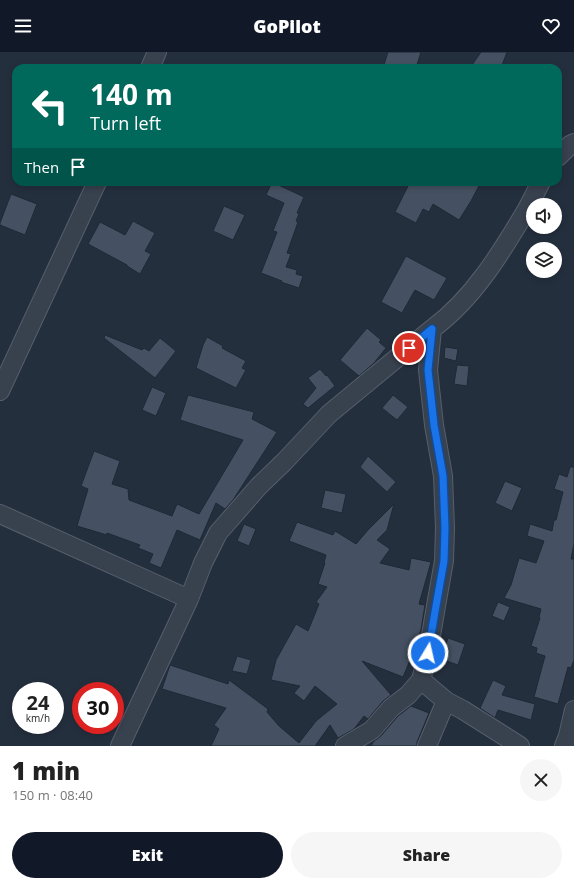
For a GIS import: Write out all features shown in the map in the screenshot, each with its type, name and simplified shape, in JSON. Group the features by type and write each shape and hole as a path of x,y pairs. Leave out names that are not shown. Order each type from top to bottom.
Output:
{"street":[{"path":"152,64 157,52"},
{"path":"562,153 574,143"},
{"path":"0,391 95,186"},
{"path":"120,746 189,599 203,563 218,533 259,486 329,414 446,319 480,282 504,247 539,186"},
{"path":"345,746 372,730 391,708 408,695 422,680 428,653 444,561 445,528 443,476 434,425 428,370 432,329"},
{"path":"0,514 189,599"},
{"path":"422,680 446,701 520,746"},
{"path":"427,746 446,701"},
{"path":"564,746 574,710"}],"building":[{"path":"388,52 421,52 417,64 384,64"},
{"path":"481,52 507,52 502,64 473,64"},
{"path":"270,186 281,186 304,197 297,213 299,214 296,221 298,222 287,253 291,254 286,267 297,270 296,274 303,276 299,288 261,273 277,232 273,231 284,203 266,195"},
{"path":"408,186 479,186 459,220 433,204 429,212 423,209 416,223 395,212"},
{"path":"11,194 37,204 25,235 0,225"},
{"path":"224,206 245,215 233,240 213,231"},
{"path":"133,221 155,233 145,251 151,254 140,274 127,265 88,244 100,222 125,235"},
{"path":"406,256 447,278 434,300 415,290 402,313 381,302"},
{"path":"367,328 381,340 379,342 386,348 374,363 359,376 340,360"},
{"path":"105,335 142,350 144,348 149,351 160,338 176,351 155,378 104,338"},
{"path":"207,337 223,346 222,348 246,361 242,368 246,370 236,388 196,368"},
{"path":"445,347 458,349 456,361 444,358"},
{"path":"457,365 469,366 467,386 454,384"},
{"path":"320,369 326,376 327,375 335,386 308,408 303,404 316,388 308,378"},
{"path":"152,387 166,393 156,416 142,410"},
{"path":"188,395 254,412 252,419 277,432 233,500 225,509 216,503 200,540 177,530 161,568 149,563 153,554 138,548 140,545 107,533 107,535 77,526 88,489 81,486 94,451 120,461 112,484 128,489 129,500 172,516 177,504 199,514 243,440 180,420"},
{"path":"393,395 408,407 397,420 382,408"},
{"path":"368,456 396,482 387,492 360,467"},
{"path":"570,467 574,467 574,544 571,559 574,559 574,660 571,668 568,667 558,704 534,697 545,656 536,653 537,648 531,646 540,618 541,609 504,598 511,585 519,558 536,563 544,541 527,536 530,524 552,531 563,492 554,489 559,474 567,477"},
{"path":"505,481 522,488 512,511 495,503"},
{"path":"325,490 346,494 342,513 321,508"},
{"path":"394,504 387,530 377,540 390,549 380,563 409,570 411,558 431,562 419,604 425,605 421,630 403,677 362,661 391,695 383,701 368,719 364,716 354,729 338,738 330,725 315,746 211,746 219,729 214,725 226,708 162,689 170,665 228,684 229,680 268,709 267,712 279,726 299,743 316,721 337,704 315,686 304,701 294,693 300,686 271,680 276,660 296,624 308,631 319,604 316,602 327,587 318,584 326,555 289,541 297,522 333,535 335,531 356,544"},
{"path":"244,524 256,529 249,546 237,541"},
{"path":"498,602 510,607 504,621 492,616"},
{"path":"448,638 465,644 458,665 441,659"},
{"path":"237,656 251,660 247,674 232,671"},
{"path":"493,680 506,686 502,695 535,704 531,720 498,710 495,718 480,708"},
{"path":"411,706 429,713 417,742 417,746 371,746 398,716"}],"route":[{"path":"409,348 432,329 428,370 434,425 443,476 445,528 444,561 428,653"}]}
